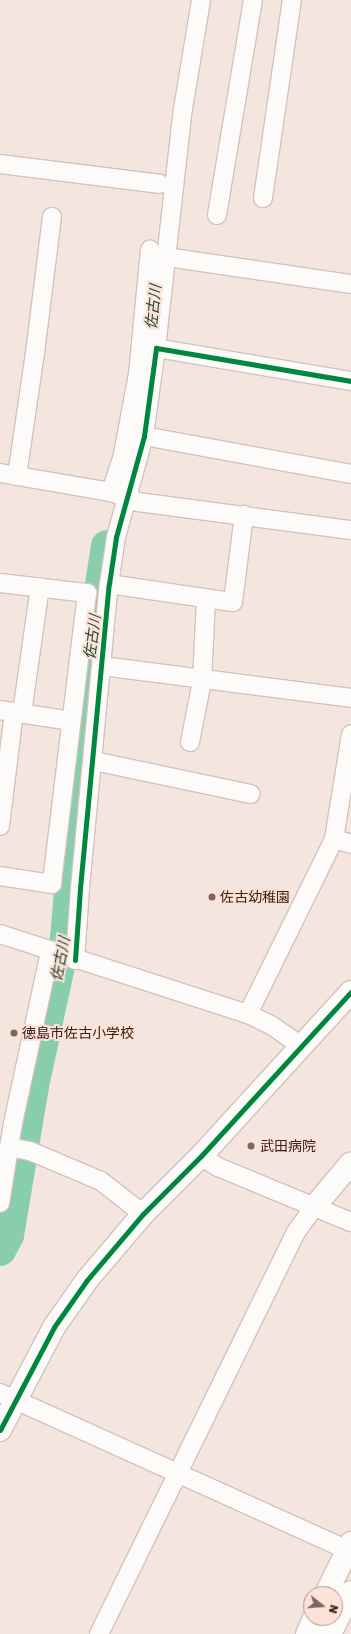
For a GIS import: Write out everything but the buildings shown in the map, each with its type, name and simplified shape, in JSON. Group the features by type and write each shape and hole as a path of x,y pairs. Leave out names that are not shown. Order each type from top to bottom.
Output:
{"main road":[{"path":"0,1430 7,1396 87,1280 143,1214 201,1156 351,992"},
{"path":"314,1207 351,1163"},
{"path":"330,1586 349,1547"},
{"path":"330,1634 351,1592"}],"street":[{"path":"68,886 94,761 123,454 138,374 201,0"},
{"path":"217,215 253,0"},
{"path":"264,198 292,0"},
{"path":"0,164 160,184"},
{"path":"52,217 35,353 5,475 119,495 138,502 351,530"},
{"path":"158,253 351,284"},
{"path":"119,495 144,436 156,348 158,253"},
{"path":"156,348 351,381"},
{"path":"144,436 351,474"},
{"path":"110,584 232,602 244,515"},
{"path":"0,583 87,593 71,721 68,886 62,956 19,1149 0,1203"},
{"path":"0,826 12,712 40,587"},
{"path":"190,742 202,681 206,598"},
{"path":"102,666 202,681 351,698"},
{"path":"12,712 71,721"},
{"path":"248,1014 343,841 351,734"},
{"path":"94,761 251,794"},
{"path":"0,876 68,886"},
{"path":"0,934 62,956 248,1014 271,1025 301,1046"},
{"path":"19,1149 101,1181 143,1214"},
{"path":"201,1156 218,1167 351,1222"},
{"path":"100,1634 176,1474 296,1232 314,1207"},
{"path":"7,1396 176,1474 349,1547"}],"waterway":[{"name":"佐古川","path":"0,1250 8,1235 33,1085 65,938 89,654 106,545"}],"cycle path":[{"path":"75,960 80,888 109,584 116,537 144,436 156,348 351,381"},
{"path":"0,1430 54,1327 87,1280 143,1214 201,1156 351,992"}],"place":[{"name":"佐古幼稚園","path":"212,897"},
{"name":"徳島市佐古小学校","path":"14,1033"},
{"name":"武田病院","path":"251,1146"}]}
